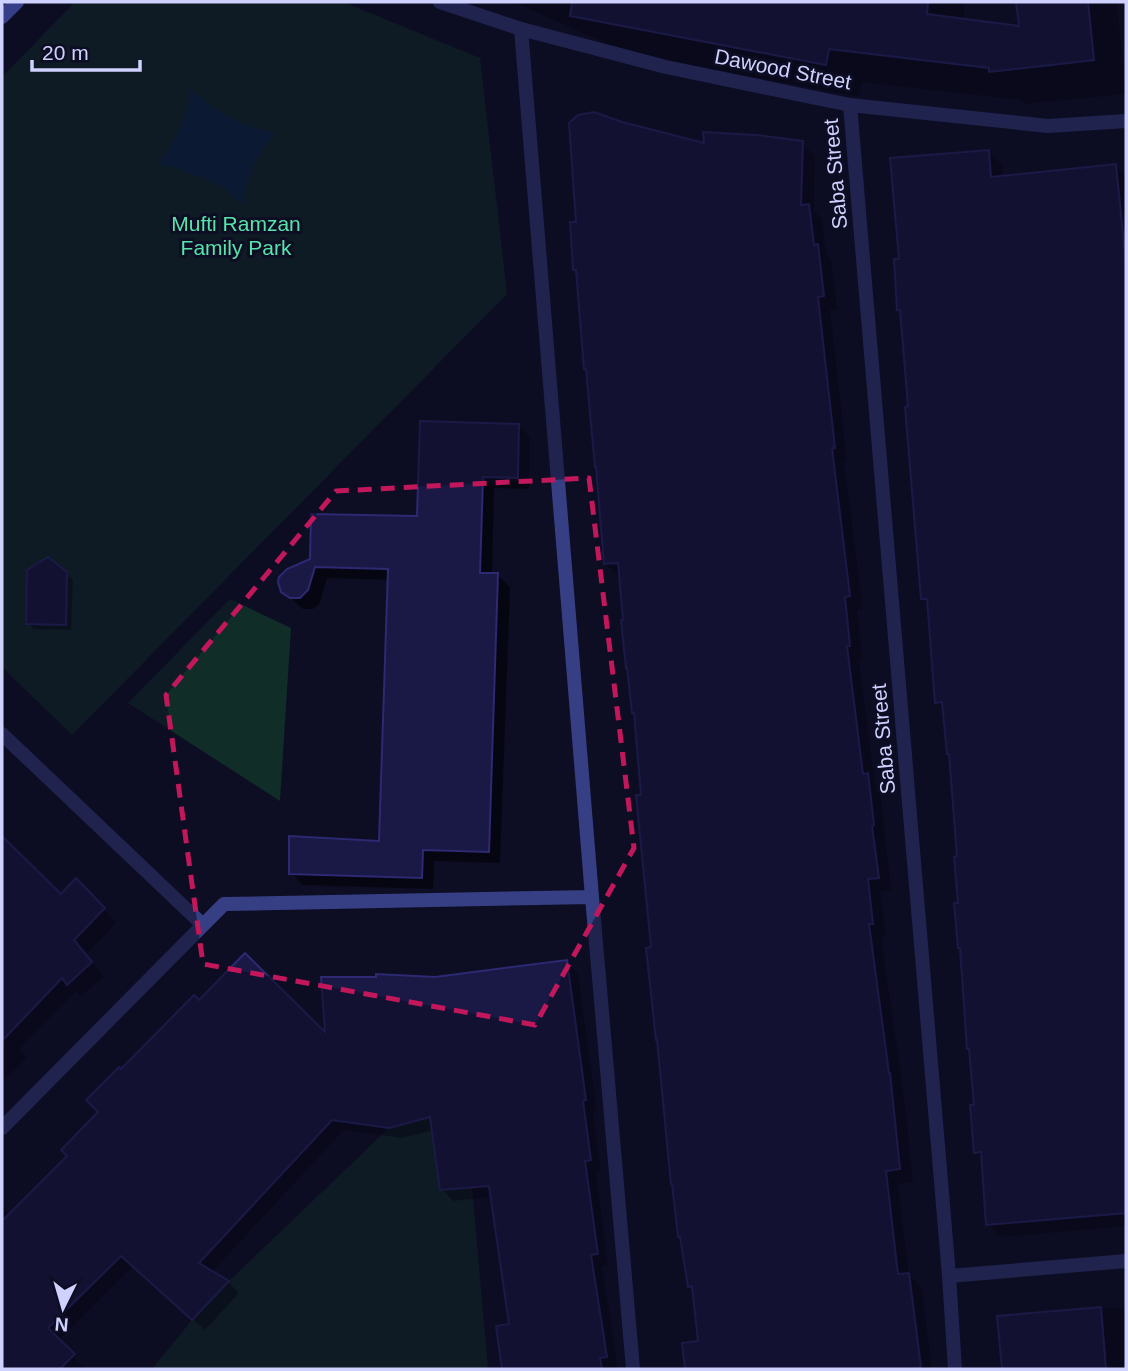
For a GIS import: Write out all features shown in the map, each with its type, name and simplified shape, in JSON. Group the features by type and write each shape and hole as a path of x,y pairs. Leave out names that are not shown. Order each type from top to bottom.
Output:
{"street":[{"path":"2,17 17,2"},
{"name":"Dawood Street","path":"440,2 521,29 666,67 850,105 1048,126 1126,121"},
{"path":"521,29 633,1369"},
{"name":"Saba Street","path":"850,105 955,1369"},
{"path":"2,734 203,925"},
{"path":"2,1128 224,904 592,897"},
{"path":"949,1276 1126,1261"}],"highlighted area":[{"path":"589,478 634,848 535,1025 203,964 166,695 336,491"}],"green space":[{"name":"Mufti Ramzan Family Park","path":"75,2 343,2 480,58 507,294 72,735 2,667 2,77"},
{"path":"230,599 291,628 280,801 128,703"},
{"path":"430,1117 440,1190 472,1187 488,1369 152,1369 192,1320 229,1281 389,1128"}],"water":[{"path":"190,90 240,123 275,134 253,167 242,204 222,186 174,167 158,165 179,130"}],"building":[{"path":"572,2 928,2 927,14 1019,26 1016,2 1088,2 1094,60 989,72 989,68 829,49 826,65 570,16"},
{"path":"594,112 704,143 703,132 803,141 801,205 809,204 814,245 818,244 824,296 818,297 835,448 832,448 850,596 845,597 850,646 847,646 863,774 868,773 879,878 868,879 873,924 869,924 890,1073 900,1169 886,1171 898,1274 909,1273 921,1367 685,1369 682,1343 698,1341 692,1286 688,1287 678,1237 646,948 651,947 636,795 641,795 634,713 626,668 618,563 604,564 576,270 573,270 570,222 576,222 569,123 578,115"},
{"path":"989,150 991,177 1116,164 1126,264 1126,1213 986,1225 981,1152 974,1153 970,1105 974,1105 954,903 958,903 954,857 957,856 949,754 942,702 935,703 927,599 921,599 905,407 908,406 900,310 897,310 894,259 899,259 890,158"},
{"path":"420,421 519,424 518,478 483,477 480,573 498,573 489,852 423,850 422,878 289,874 289,836 379,841 388,569 315,567 308,590 300,598 290,598 281,592 279,577 287,569 310,559 311,514 417,516"},
{"path":"48,557 67,572 66,625 26,624 27,570"},
{"path":"2,836 61,894 76,878 105,908 74,940 92,962 67,985 62,978 2,1041"},
{"path":"245,953 325,1032 321,977 376,977 376,974 435,977 567,960 586,1100 583,1101 591,1160 585,1161 598,1254 591,1255 607,1357 600,1358 602,1369 502,1369 496,1326 509,1324 489,1186 440,1190 430,1117 389,1128 332,1120 199,1263 229,1281 192,1320 121,1256 48,1328 75,1354 60,1369 2,1369 2,1221 67,1156 61,1150 98,1112 86,1100 119,1067 121,1069 194,995 199,1000"},
{"path":"1101,1307 1106,1369 1002,1369 997,1316"}]}
